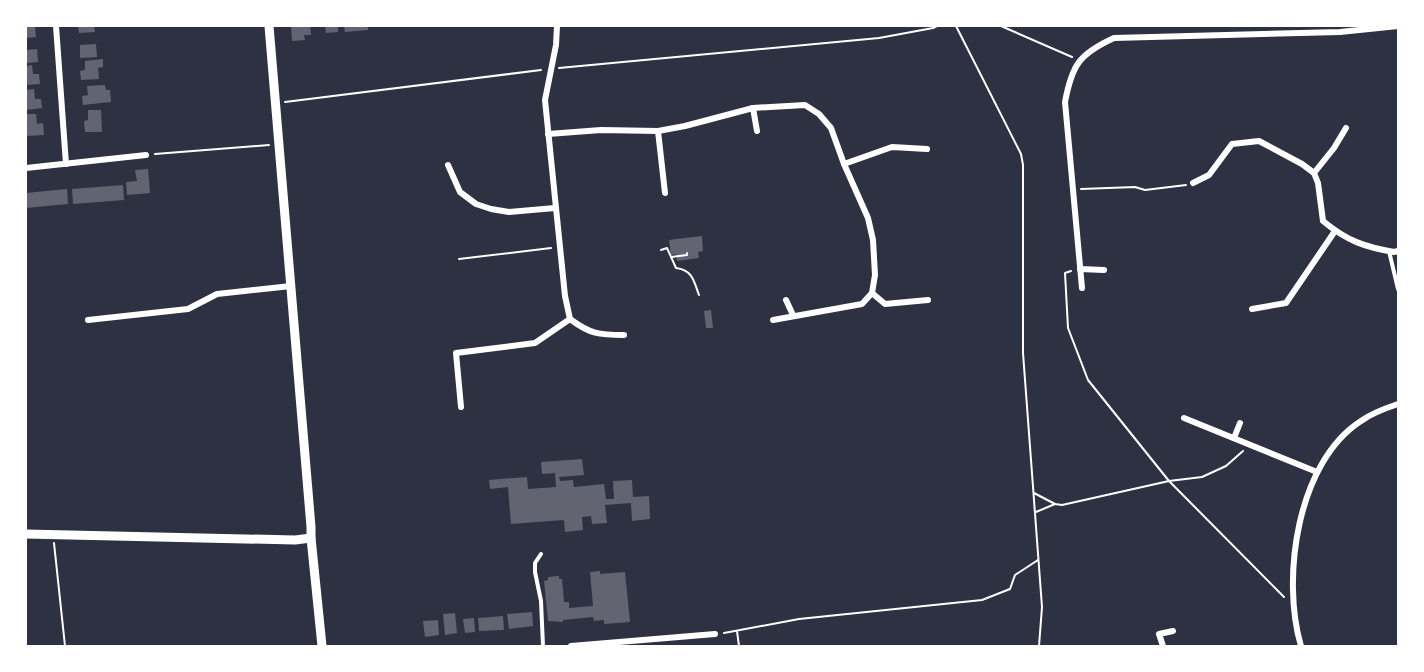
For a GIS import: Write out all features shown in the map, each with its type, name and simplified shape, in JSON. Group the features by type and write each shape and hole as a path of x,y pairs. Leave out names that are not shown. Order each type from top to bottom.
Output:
{"street":[{"path":"56,26 66,164"},
{"path":"269,26 322,646"},
{"path":"557,26 552,69 545,100 565,296 570,319 583,329 599,335 624,335"},
{"path":"1082,288 1065,102 1070,79 1080,60 1099,45 1114,38 1340,32 1398,26"},
{"path":"548,134 601,130 658,131 753,108 804,105 819,114 831,128 868,218 873,240 875,275 872,293 862,304 773,320"},
{"path":"753,108 757,131"},
{"path":"1314,173 1334,148 1346,128"},
{"path":"658,131 665,193"},
{"path":"1193,183 1209,175 1232,144 1259,141 1314,173 1318,183 1323,221 1335,231 1367,248 1398,251"},
{"path":"844,164 892,147 927,149"},
{"path":"26,168 146,155"},
{"path":"448,165 460,192 476,204 509,212 555,208"},
{"path":"1252,309 1286,303 1335,231"},
{"path":"1080,269 1104,270"},
{"path":"88,320 188,309 217,294 291,286"},
{"path":"872,293 885,304 928,300"},
{"path":"786,300 793,315"},
{"path":"461,407 456,353 535,343 570,319"},
{"path":"1301,646 1293,598 1293,556 1301,519 1317,472 1339,441 1360,421 1398,404"},
{"path":"1184,418 1317,472"},
{"path":"1234,438 1240,423"},
{"path":"26,534 295,540 311,538"},
{"path":"1163,646 1159,634 1173,631"},
{"path":"571,646 715,634"}],"lane":[{"path":"1389,251 1398,289"},
{"path":"541,554 536,563 536,572 543,646"}],"path":[{"path":"276,103 552,69 868,39 937,26"},
{"path":"956,26 1021,153 1023,165 1023,353 1042,607 1039,646"},
{"path":"1001,26 1080,60"},
{"path":"146,155 279,144"},
{"path":"1073,190 1136,187 1145,190 1193,183"},
{"path":"459,259 559,246"},
{"path":"661,250 667,248 675,266 693,277 699,295"},
{"path":"671,257 687,255 687,253"},
{"path":"1080,269 1065,273 1067,317 1068,328 1088,380 1169,481 1282,597 1293,598"},
{"path":"1034,493 1055,504 1062,505 1169,481 1202,477 1226,466 1250,445"},
{"path":"1036,512 1055,504"},
{"path":"53,535 65,646"},
{"path":"715,634 799,619 982,600 1010,589 1015,575 1038,560"},
{"path":"737,630 739,646"}],"building":[{"path":"26,26 35,26 36,37 26,38"},
{"path":"78,26 94,26 95,32 79,33"},
{"path":"291,26 310,26 311,35 304,35 305,40 292,41"},
{"path":"325,26 338,26 338,32 326,33"},
{"path":"344,26 368,26 368,30 345,32"},
{"path":"96,44 97,57 80,58 80,45"},
{"path":"37,49 38,62 26,63 26,50"},
{"path":"103,59 103,67 98,68 99,79 81,80 80,71 85,70 85,61"},
{"path":"32,65 33,74 39,74 40,84 26,85 26,66"},
{"path":"105,85 106,90 110,90 111,102 83,105 82,96 88,95 87,86"},
{"path":"34,89 35,99 41,99 42,108 26,110 26,90"},
{"path":"88,110 101,110 102,132 85,132 84,121 88,120"},
{"path":"26,114 36,114 37,124 43,123 44,135 26,136"},
{"path":"148,169 150,193 127,195 126,182 137,181 135,170"},
{"path":"123,185 124,200 73,204 72,189"},
{"path":"67,189 68,204 26,208 26,193"},
{"path":"702,236 703,251 698,252 699,258 677,261 676,254 671,255 669,240"},
{"path":"711,310 713,328 706,328 704,311"},
{"path":"582,459 584,475 559,477 560,481 573,480 574,487 604,484 606,499 614,499 613,481 632,480 633,497 649,496 650,519 632,521 631,503 605,505 607,523 592,524 591,516 582,517 583,530 565,532 564,520 511,524 508,487 490,489 489,480 527,477 528,489 556,487 555,473 542,474 541,462"},
{"path":"600,571 600,574 625,572 630,622 604,624 604,620 594,621 593,617 563,620 563,622 548,621 544,581 548,580 548,577 559,576 559,579 562,579 564,602 569,602 569,608 593,606 590,572"},
{"path":"532,612 533,626 509,629 507,614"},
{"path":"455,613 457,633 445,635 443,614"},
{"path":"503,616 504,630 479,631 478,618"},
{"path":"474,618 475,632 465,633 463,619"},
{"path":"438,620 439,635 425,637 423,621"}]}
